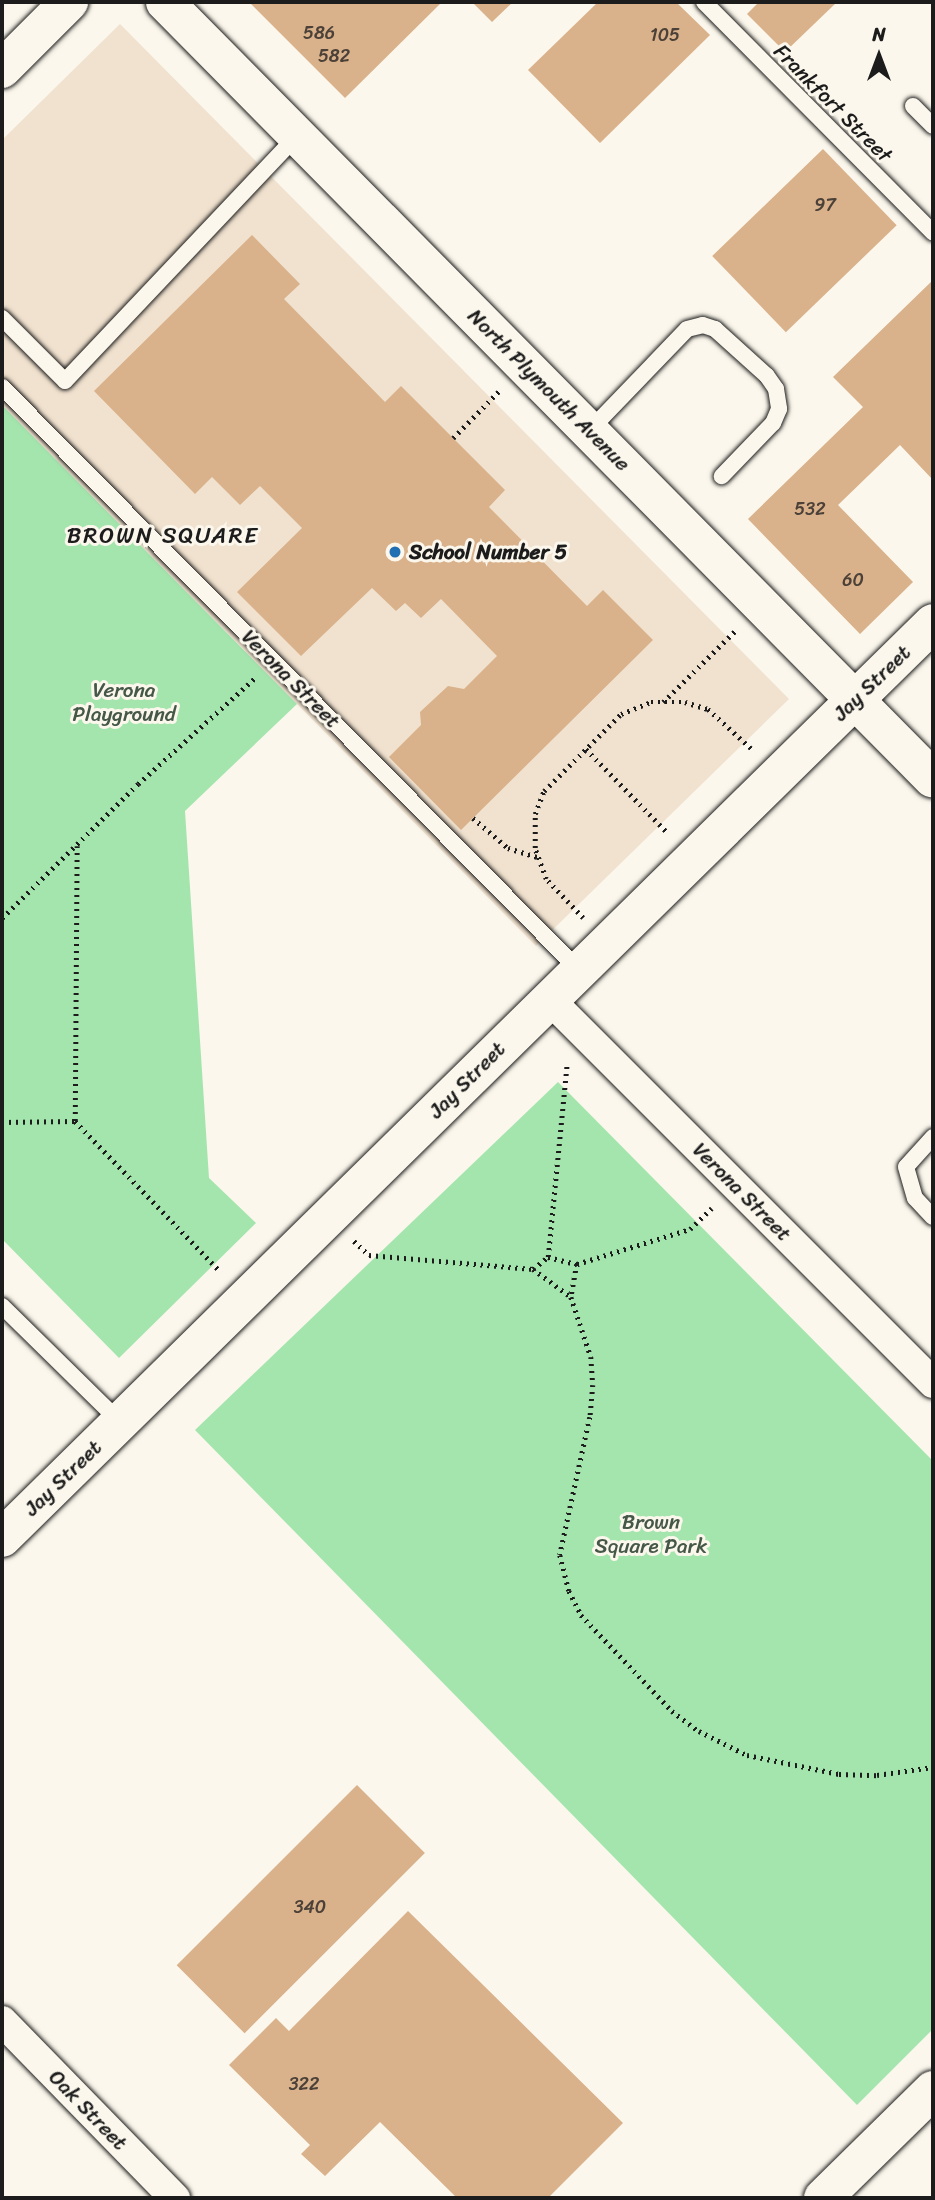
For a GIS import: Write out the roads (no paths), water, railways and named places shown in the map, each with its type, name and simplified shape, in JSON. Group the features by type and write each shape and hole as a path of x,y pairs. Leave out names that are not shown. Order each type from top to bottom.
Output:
{"street":[{"path":"2,69 69,2"},
{"name":"North Plymouth Avenue","path":"164,2 933,779"},
{"name":"Jay Street","path":"2,1538 933,623"},
{"name":"Verona Street","path":"550,1000 933,1383"},
{"name":"Oak Street","path":"2,2021 175,2198"},
{"path":"823,2198 933,2090"}],"lane":[{"name":"Frankfort Street","path":"704,2 933,233"},
{"path":"913,106 933,126"},
{"path":"2,318 65,380 297,136"},
{"path":"589,431 687,329 703,325 715,329 767,376 776,389 779,408 773,423 722,476"},
{"name":"Verona Street","path":"2,387 579,970"},
{"path":"933,1138 906,1167 915,1198 933,1217"},
{"path":"2,1306 120,1422"}],"place":[{"name":"School Number 5","path":"395,552"}],"district":[{"name":"BROWN SQUARE","path":"163,536"}],"park label":[{"name":"Verona Playground","path":"124,702"},
{"name":"Brown Square Park","path":"651,1534"}]}
